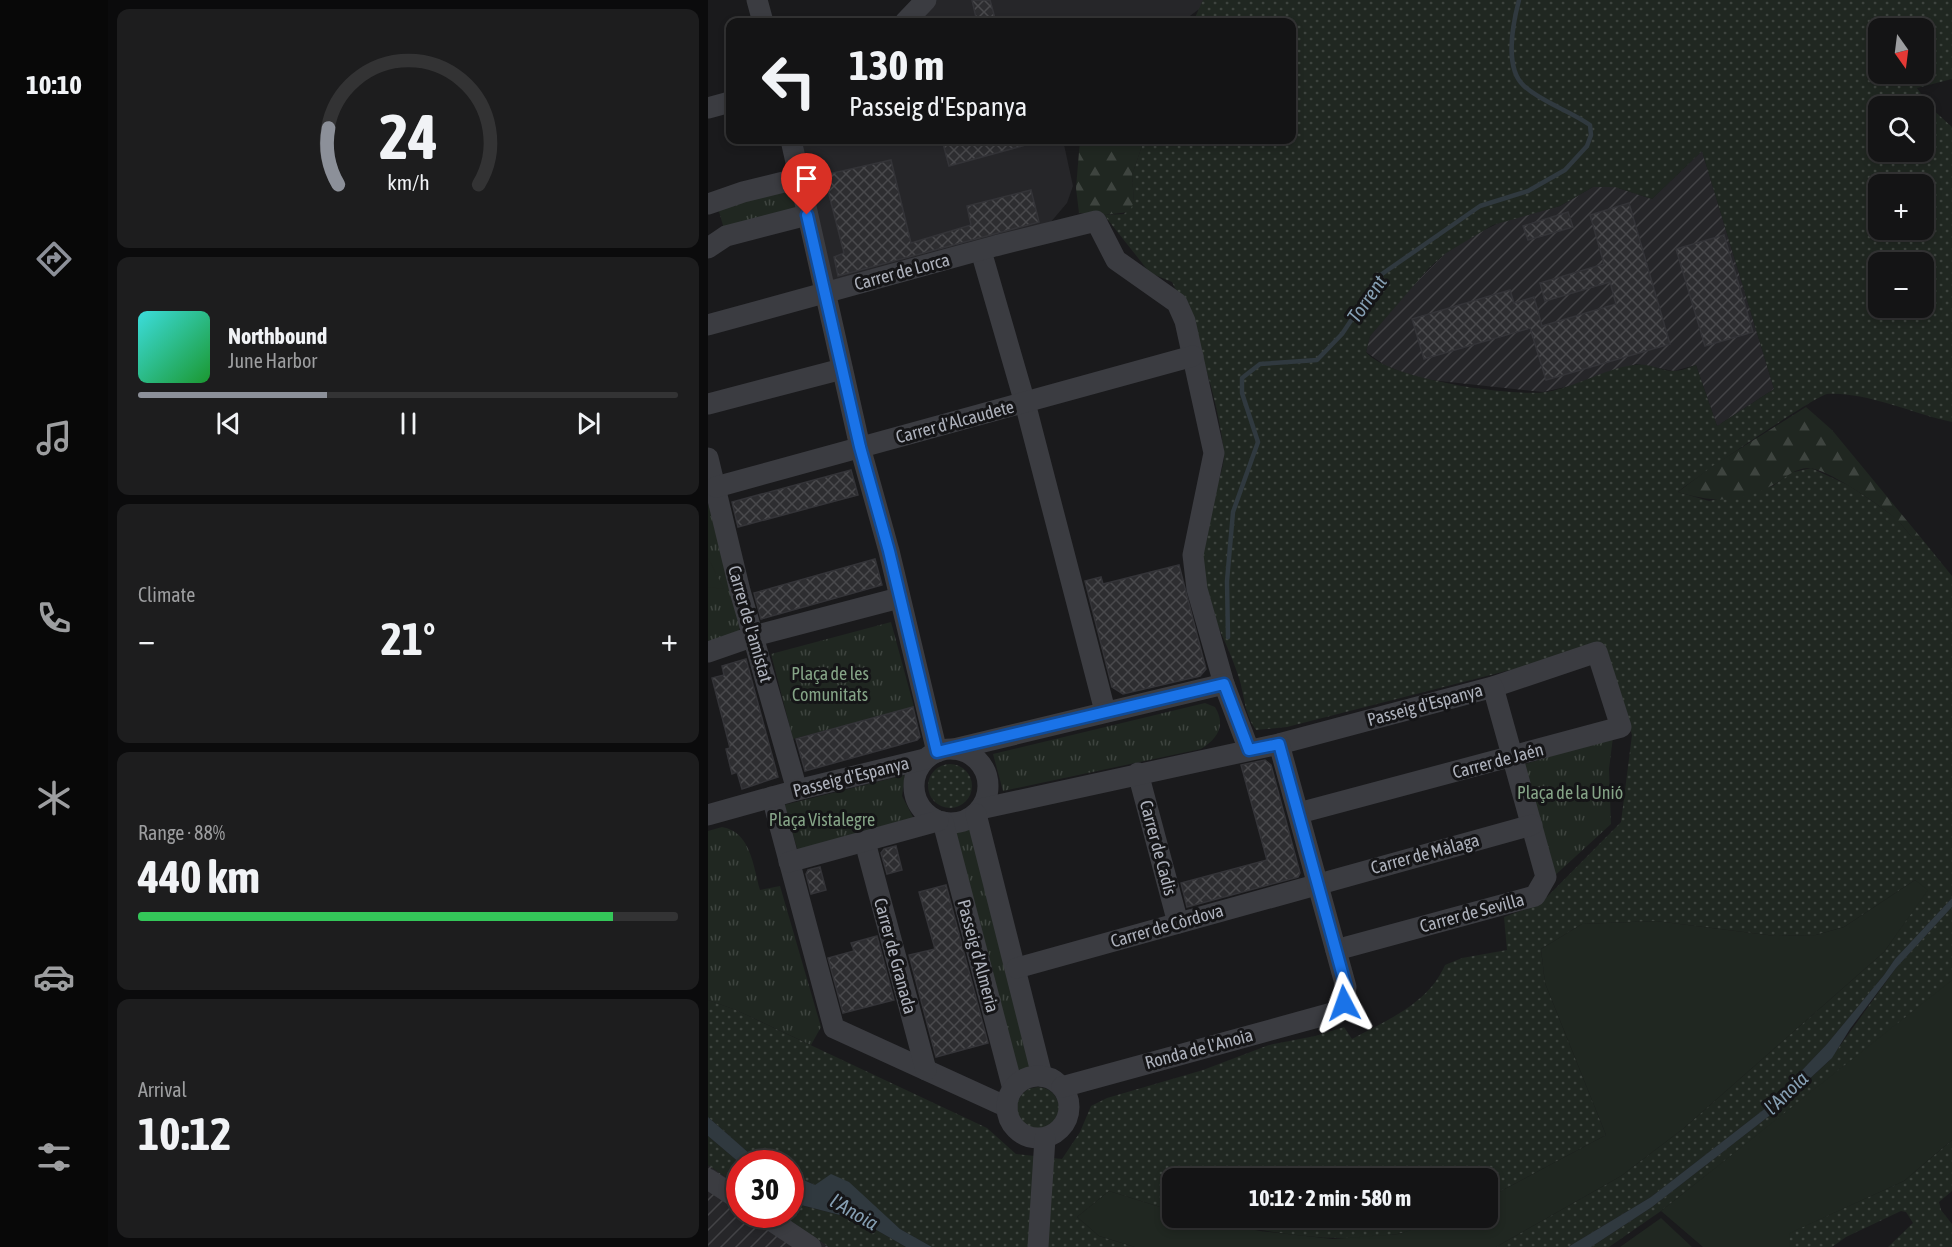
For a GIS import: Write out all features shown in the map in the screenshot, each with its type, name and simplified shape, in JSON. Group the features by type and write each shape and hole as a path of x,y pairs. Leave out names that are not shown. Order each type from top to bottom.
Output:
{"street":[{"path":"758,0 762,18"},
{"path":"909,18 926,0"},
{"path":"708,108 726,103"},
{"path":"792,144 860,447 939,754 975,758 987,777 986,799 978,811"},
{"path":"708,204 743,192 800,178"},
{"path":"708,248 726,236 807,215"},
{"name":"Carrer de Lorca","path":"708,325 1096,221 1116,260 1177,303 1185,321 1193,356"},
{"path":"981,251 1025,404 1105,711"},
{"path":"1193,356 1214,453 1193,555 1197,589 1224,684 1249,750"},
{"name":"Carrer d'Alcaudete","path":"716,487 1193,356"},
{"path":"708,404 842,369"},
{"name":"Carrer de l'amistat","path":"708,458 740,591 797,790"},
{"path":"708,652 754,636 899,598"},
{"name":"Passeig d'Espanya","path":"789,862 941,822 955,823 978,811 1138,772 1279,744 1493,687 1597,651"},
{"name":"Carrer de Jaén","path":"1299,813 1622,727 1597,651"},
{"name":"Passeig d'Espanya","path":"708,815 1105,711 1224,684"},
{"name":"Carrer de Sevilla","path":"1336,950 1534,896 1546,877 1493,687"},
{"path":"1279,744 1336,950"},
{"name":"Passeig d'Espanya","path":"939,754 916,775 915,794 919,805 941,822"},
{"name":"Carrer de Cadis","path":"1138,772 1178,923"},
{"path":"772,797 834,1028 926,1070 1010,1098 1026,1078 1042,1076 1062,1087 1070,1106 1069,1117 1060,1131 1045,1138 1038,1247"},
{"name":"Passeig d'Almeria","path":"978,811 1042,1076"},
{"name":"Passeig d'Almeria","path":"941,822 1010,1098 1012,1124 1018,1132 1035,1139 1045,1138"},
{"name":"Carrer de Màlaga","path":"1318,884 1532,825"},
{"name":"Carrer de Granada","path":"865,842 926,1070"},
{"name":"Carrer de Còrdova","path":"1017,968 1318,884"},
{"name":"Ronda de l'Anoia","path":"1062,1087 1336,1012 1344,1003 1346,987 1336,950"},
{"path":"708,1179 726,1191"},
{"path":"782,1228 811,1247"}],"shaded area":[{"path":"926,0 1211,0 1187,18 909,18"},
{"path":"797,144 1064,144 1073,186 1067,203 1050,223 830,281"},
{"path":"1702,151 1774,389 1717,426 1696,365 1674,371 1636,364 1579,384 1543,392 1421,379 1386,366 1366,352 1370,336 1413,285 1446,253 1474,235 1503,221 1560,206 1593,187 1615,187 1652,199"},
{"path":"708,1165 726,1177 726,1228 801,1228 829,1247 708,1247"}],"green space":[{"path":"1203,0 1952,0 1952,79 1934,84 1934,18 1868,18 1868,84 1933,84 1917,88 1922,96 1868,96 1868,162 1934,162 1934,111 1952,127 1952,422 1859,396 1827,394 1779,422 1678,492 1709,501 1773,486 1790,473 1811,468 1848,485 1897,519 1914,540 1922,539 1952,576 1952,898 1895,959 1827,1044 1767,1107 1651,1197 1568,1247 1496,1247 1621,1176 1684,1128 1884,952 1927,890 1915,880 1844,927 1816,935 1776,936 1656,921 1582,924 1541,949 1545,983 1606,1135 1498,1193 1498,1168 1162,1168 1162,1208 1109,1191 1077,1217 1099,1236 1135,1247 932,1247 900,1229 868,1201 804,1180 804,1150 746,1150 708,1117 708,1000 736,1010 987,1128 1016,1154 1062,1159 1080,1132 1091,1106 1107,1098 1203,1070 1269,1045 1315,1036 1344,1027 1352,1039 1392,1018 1417,1001 1438,979 1445,965 1462,958 1507,950 1504,917 1541,903 1621,822 1632,735 1607,656 1522,667 1287,727 1256,730 1247,712 1241,685 1201,579 1199,544 1224,461 1217,410 1205,365 1172,282 1150,273 1104,215 1124,214 1134,202 1132,175 1143,144 1296,144 1296,18 1195,18","holes":["1702,151 1774,389 1717,426 1696,365 1674,371 1634,365 1612,370 1557,390 1530,393 1480,389 1423,378 1378,362 1366,352 1370,336 1429,268 1446,253 1493,225 1560,206 1593,187 1615,187 1652,199"]},
{"path":"1080,144 1143,144 1132,175 1134,202 1129,212 1104,215 1079,213 1076,188"},
{"path":"800,178 807,215 726,236 716,201"},
{"path":"1806,407 1832,430 1922,539 1914,540 1899,521 1879,506 1854,489 1816,469 1797,470 1759,492 1725,500 1678,492 1714,465"},
{"path":"708,503 741,626 735,637 708,644"},
{"path":"708,558 724,589 708,587"},
{"name":"Plaça de les Comunitats","path":"891,622 914,707 793,739 771,654"},
{"path":"1205,703 1215,707 1220,725 1216,736 1201,749 1003,791 993,754"},
{"name":"Plaça de la Unió","path":"1613,737 1609,769 1611,824 1551,879 1522,765"},
{"path":"950,764 965,771 972,786 965,801 950,808 935,801 928,786 935,771"},
{"name":"Plaça Vistalegre","path":"905,775 902,796 914,819 798,851 784,805"},
{"path":"976,823 1037,1068 1013,1074 950,830"},
{"path":"722,827 732,830 745,843 753,861 760,890 780,886 821,1027 811,1045 736,1010 708,1000 708,831"},
{"path":"1915,880 1928,890 1884,952 1684,1128 1621,1176 1496,1247 1135,1247 1099,1236 1077,1217 1109,1191 1162,1208 1162,1228 1247,1228 1333,1239 1399,1234 1416,1228 1498,1228 1498,1193 1606,1135 1545,983 1541,949 1582,924 1656,921 1776,936 1816,935 1844,927"},
{"path":"1952,907 1952,980 1942,990 1661,1211 1609,1247 1591,1247 1652,1207 1773,1113 1829,1061 1896,968"},
{"path":"1952,980 1952,1140 1904,1181 1790,1233 1789,1247 1703,1247 1661,1211"},
{"path":"1038,1087 1053,1093 1059,1108 1053,1123 1038,1129 1023,1123 1017,1108 1023,1093"},
{"path":"708,1136 726,1151 726,1177 708,1165"},
{"path":"1952,1140 1952,1191 1939,1202 1941,1210 1952,1224 1952,1247 1888,1247 1913,1223 1906,1212 1901,1211 1846,1237 1832,1247 1789,1247 1789,1233 1904,1181"},
{"path":"804,1206 859,1220 906,1247 829,1247 801,1228 804,1228"},
{"path":"1661,1218 1692,1247 1620,1247"},
{"path":"1250,1228 1418,1228 1397,1234 1348,1238"}],"water":[{"name":"l'Anoia","path":"1952,898 1952,907 1896,968 1850,1029 1832,1058 1773,1113 1652,1207 1591,1247 1568,1247 1651,1197 1767,1107 1827,1044 1895,959"},
{"path":"708,1117 746,1150 726,1151 708,1136"},
{"name":"l'Anoia","path":"831,1174 849,1182 900,1229 932,1247 906,1247 859,1220 804,1206 804,1180 815,1185"}],"building":[{"path":"972,0 990,0 995,18 976,18"},
{"path":"943,144 1029,144 949,166"},
{"path":"891,160 911,243 971,225 967,206 1031,190 1039,222 838,276 834,257 844,253 824,175"},
{"path":"1629,203 1670,344 1546,380 1530,328 1424,359 1412,319 1510,290 1514,303 1534,297 1542,326 1616,304 1610,282 1545,301 1540,283 1604,264 1590,215"},
{"path":"1568,212 1573,227 1528,240 1523,226"},
{"path":"1724,235 1753,332 1705,346 1676,249"},
{"path":"851,470 858,495 738,527 732,502"},
{"path":"875,559 882,585 761,619 754,593"},
{"path":"1179,565 1206,669 1200,676 1123,694 1112,687 1085,581 1101,577 1103,584"},
{"path":"746,659 778,777 742,789 737,772 732,774 726,749 730,748 712,678 724,675 722,666"},
{"path":"913,707 920,737 917,740 805,771 796,739"},
{"path":"1265,760 1271,765 1300,873 1298,877 1187,907 1181,883 1267,860 1241,765"},
{"path":"896,846 902,870 887,874 881,853 884,849"},
{"path":"820,867 826,890 811,894 806,874 808,870"},
{"path":"946,885 988,1043 936,1057 909,955 935,949 919,892"},
{"path":"877,936 894,1000 843,1013 828,958 854,951 851,943"}],"waterway":[{"name":"Torrent","path":"1228,637 1227,581 1233,512 1258,442 1242,393 1242,378 1260,364 1317,360 1342,334 1382,274 1480,206 1528,191 1565,170 1587,146 1591,135 1590,125 1539,97 1524,86 1518,78 1514,68 1512,45 1519,0"}],"route":[{"path":"807,215 860,447 889,551 937,752 1224,684 1249,750 1279,744 1346,987 1344,1003"}]}
